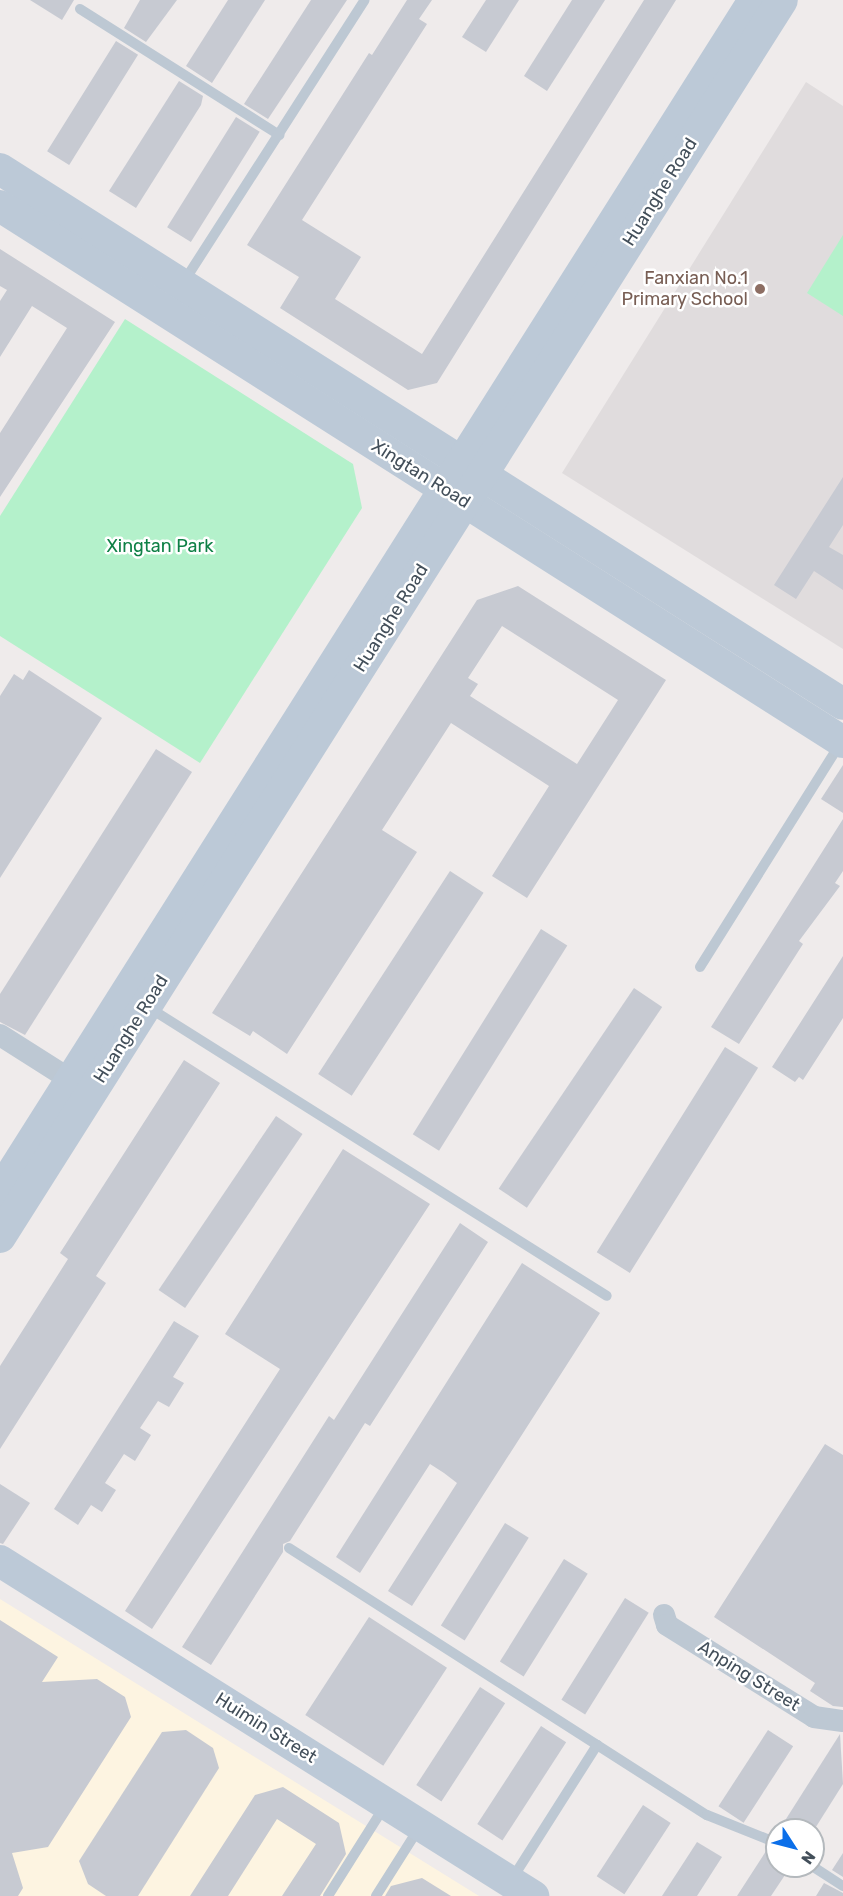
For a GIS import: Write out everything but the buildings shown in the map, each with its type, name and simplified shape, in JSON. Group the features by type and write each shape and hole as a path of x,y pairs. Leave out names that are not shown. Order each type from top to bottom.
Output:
{"main road":[{"name":"Huanghe Road","path":"0,1192 454,495 754,0"},
{"name":"Huanghe Road","path":"471,468 782,0"},
{"name":"Xingtan Road","path":"0,169 174,298 454,495 842,742"},
{"name":"Xingtan Road","path":"0,206 174,298 471,468 843,704"},
{"name":"Huanghe Road","path":"0,1237 146,1005 454,495"},
{"name":"Huimin Street","path":"3,1569 421,1825 526,1892"}],"street":[{"path":"0,1035 71,1080"},
{"name":"Anping Street","path":"664,1615 667,1625 814,1717 843,1721"}],"lane":[{"path":"174,298 365,0"},
{"path":"80,9 279,135"},
{"path":"700,967 842,742"},
{"path":"146,1005 607,1296"},
{"path":"289,1548 707,1815 765,1836"},
{"path":"526,1892 597,1745"},
{"path":"328,1896 386,1804"},
{"path":"376,1896 421,1825"},
{"path":"825,1874 843,1886"}],"shaded area":[{"name":"Fanxian No.1 Primary School","path":"806,82 843,106 843,649 562,473"},
{"path":"0,1599 479,1896 0,1896"}],"green space":[{"path":"843,235 843,316 807,293"},
{"name":"Xingtan Park","path":"125,319 353,464 362,508 200,763 0,636 0,516"}],"place":[{"name":"Fanxian No.1 Primary School","path":"760,289"}]}
